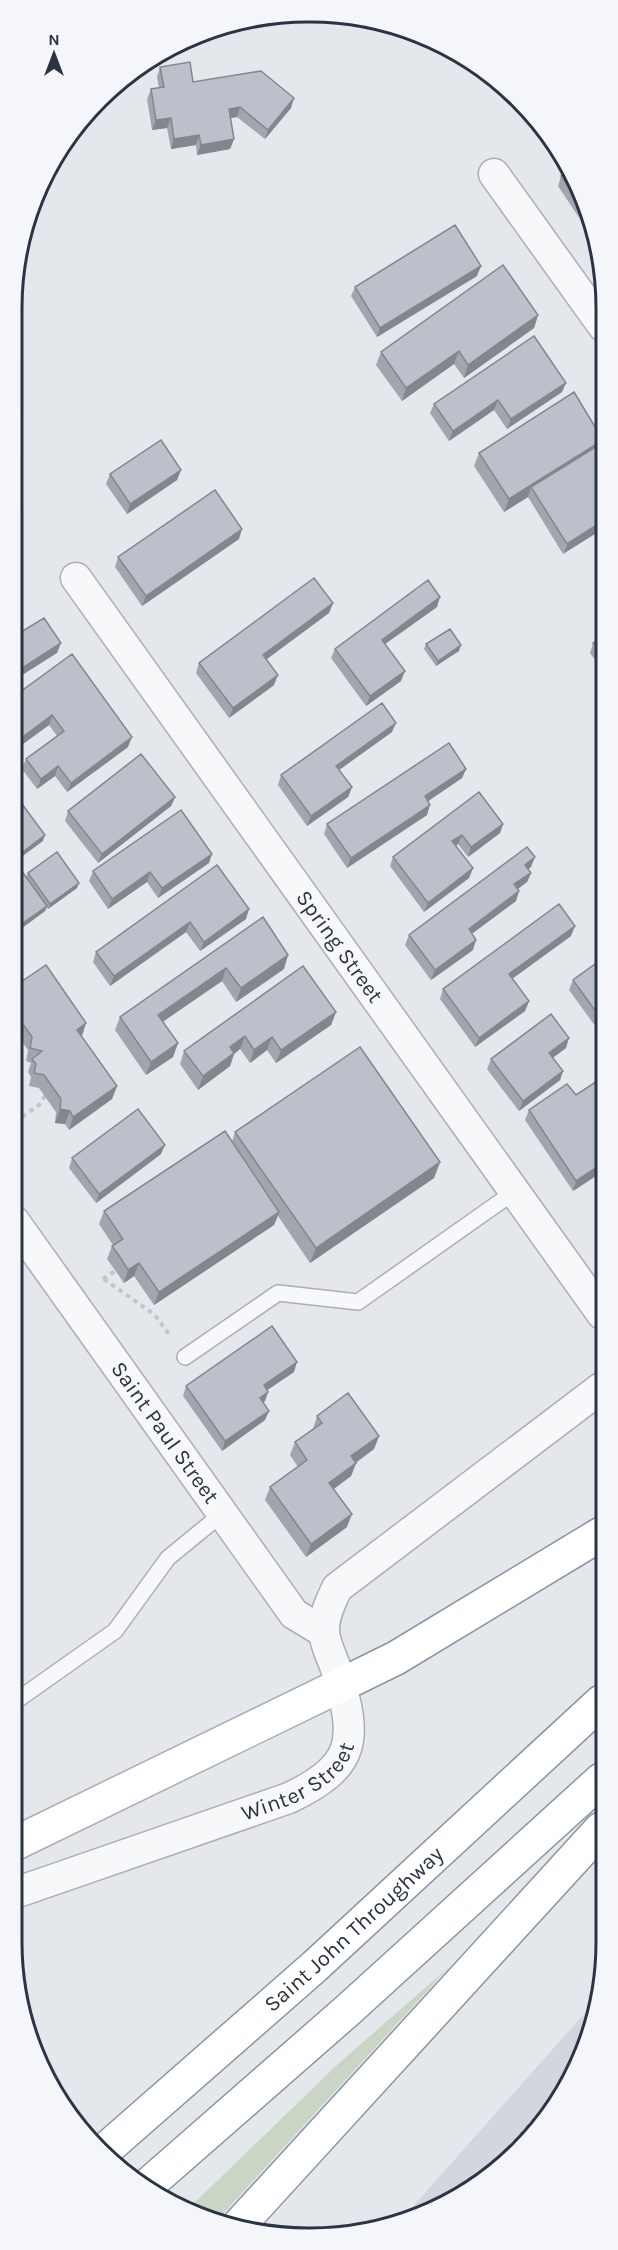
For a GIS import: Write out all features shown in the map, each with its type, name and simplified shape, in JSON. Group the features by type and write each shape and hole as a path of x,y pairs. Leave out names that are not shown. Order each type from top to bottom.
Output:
{"main road":[{"path":"22,1840 396,1658 596,1537"},
{"name":"Saint John Throughway","path":"109,2147 314,1967 596,1707"},
{"path":"153,2181 348,2010 596,1785"},
{"path":"244,2220 596,1834"}],"street":[{"path":"494,174 596,316"},
{"name":"Spring Street","path":"76,578 596,1306"},
{"name":"Saint Paul Street","path":"22,1232 294,1614 324,1632"},
{"path":"324,1632 328,1607 337,1588 596,1393"},
{"name":"Winter Street","path":"22,1891 289,1798 317,1784 339,1764 347,1742 349,1721 341,1685 324,1632"}],"lane":[{"path":"185,1358 278,1293 358,1302 514,1192"},
{"path":"22,1697 115,1631 168,1558 223,1513"}],"path":[{"path":"22,1117 39,1105 45,1096"},
{"path":"39,1105 51,1104"},
{"path":"104,1279 155,1315 185,1358"}],"shaded area":[{"path":"587,2011 566,2068 547,2100 512,2144 468,2179 436,2198 411,2209"}],"green space":[{"path":"449,1967 223,2214 194,2204 338,2064"}],"building":[{"path":"190,62 193,82 261,71 294,98 268,130 240,107 229,109 234,139 201,145 199,135 174,139 171,118 156,120 151,89 164,87 160,67"},
{"path":"455,225 481,266 380,328 355,287"},
{"path":"503,265 538,315 468,365 459,351 406,388 381,352"},
{"path":"534,336 566,383 511,419 498,400 453,431 434,404"},
{"path":"574,392 596,428 596,444 509,499 479,453"},
{"path":"161,440 181,470 130,504 110,474"},
{"path":"596,447 596,525 567,544 531,487"},
{"path":"215,490 242,529 146,596 118,557"},
{"path":"314,578 333,603 263,655 278,675 233,708 199,663"},
{"path":"428,580 440,597 382,640 405,671 370,696 335,649"},
{"path":"44,618 61,643 22,668 22,631"},
{"path":"450,629 461,645 438,661 426,644"},
{"path":"72,654 132,737 71,783 58,766 41,779 26,759 64,731 52,715 22,738 22,691"},
{"path":"382,703 396,723 336,766 352,787 311,816 281,775"},
{"path":"449,743 466,769 425,796 430,805 351,858 327,824"},
{"path":"141,754 175,797 102,854 68,811"},
{"path":"479,792 503,824 471,847 462,835 452,841 473,868 428,903 393,857"},
{"path":"22,804 45,835 22,852"},
{"path":"181,810 212,854 162,888 150,872 112,899 93,871"},
{"path":"527,847 535,857 525,865 531,873 514,884 519,891 469,929 476,940 435,970 409,935"},
{"path":"57,852 79,883 50,904 28,873"},
{"path":"217,865 249,909 204,942 190,922 114,976 96,952"},
{"path":"22,871 47,906 22,924"},
{"path":"559,904 575,926 509,974 529,1001 479,1038 443,989"},
{"path":"263,917 288,955 241,988 226,968 158,1015 178,1043 151,1062 120,1017"},
{"path":"596,963 596,1012 573,980"},
{"path":"46,965 86,1023 77,1030 117,1086 73,1117 70,1111 60,1109 61,1099 44,1075 34,1073 36,1064 32,1059 42,1051 30,1048 32,1037 22,1023 22,981"},
{"path":"303,966 336,1012 281,1050 272,1037 254,1050 245,1036 230,1047 234,1053 203,1076 184,1051"},
{"path":"551,1014 569,1038 549,1053 563,1071 523,1101 491,1059"},
{"path":"360,1047 440,1162 316,1248 235,1132"},
{"path":"596,1082 596,1168 576,1181 529,1110 567,1084 576,1095"},
{"path":"138,1109 165,1145 99,1194 72,1158"},
{"path":"225,1131 279,1212 159,1292 139,1263 128,1270 112,1246 123,1239 104,1211"},
{"path":"272,1326 297,1362 264,1385 268,1392 260,1398 269,1411 225,1441 186,1386"},
{"path":"348,1393 379,1436 351,1456 356,1463 329,1483 352,1514 311,1544 270,1487 307,1460 295,1442 322,1423 317,1416"}]}
